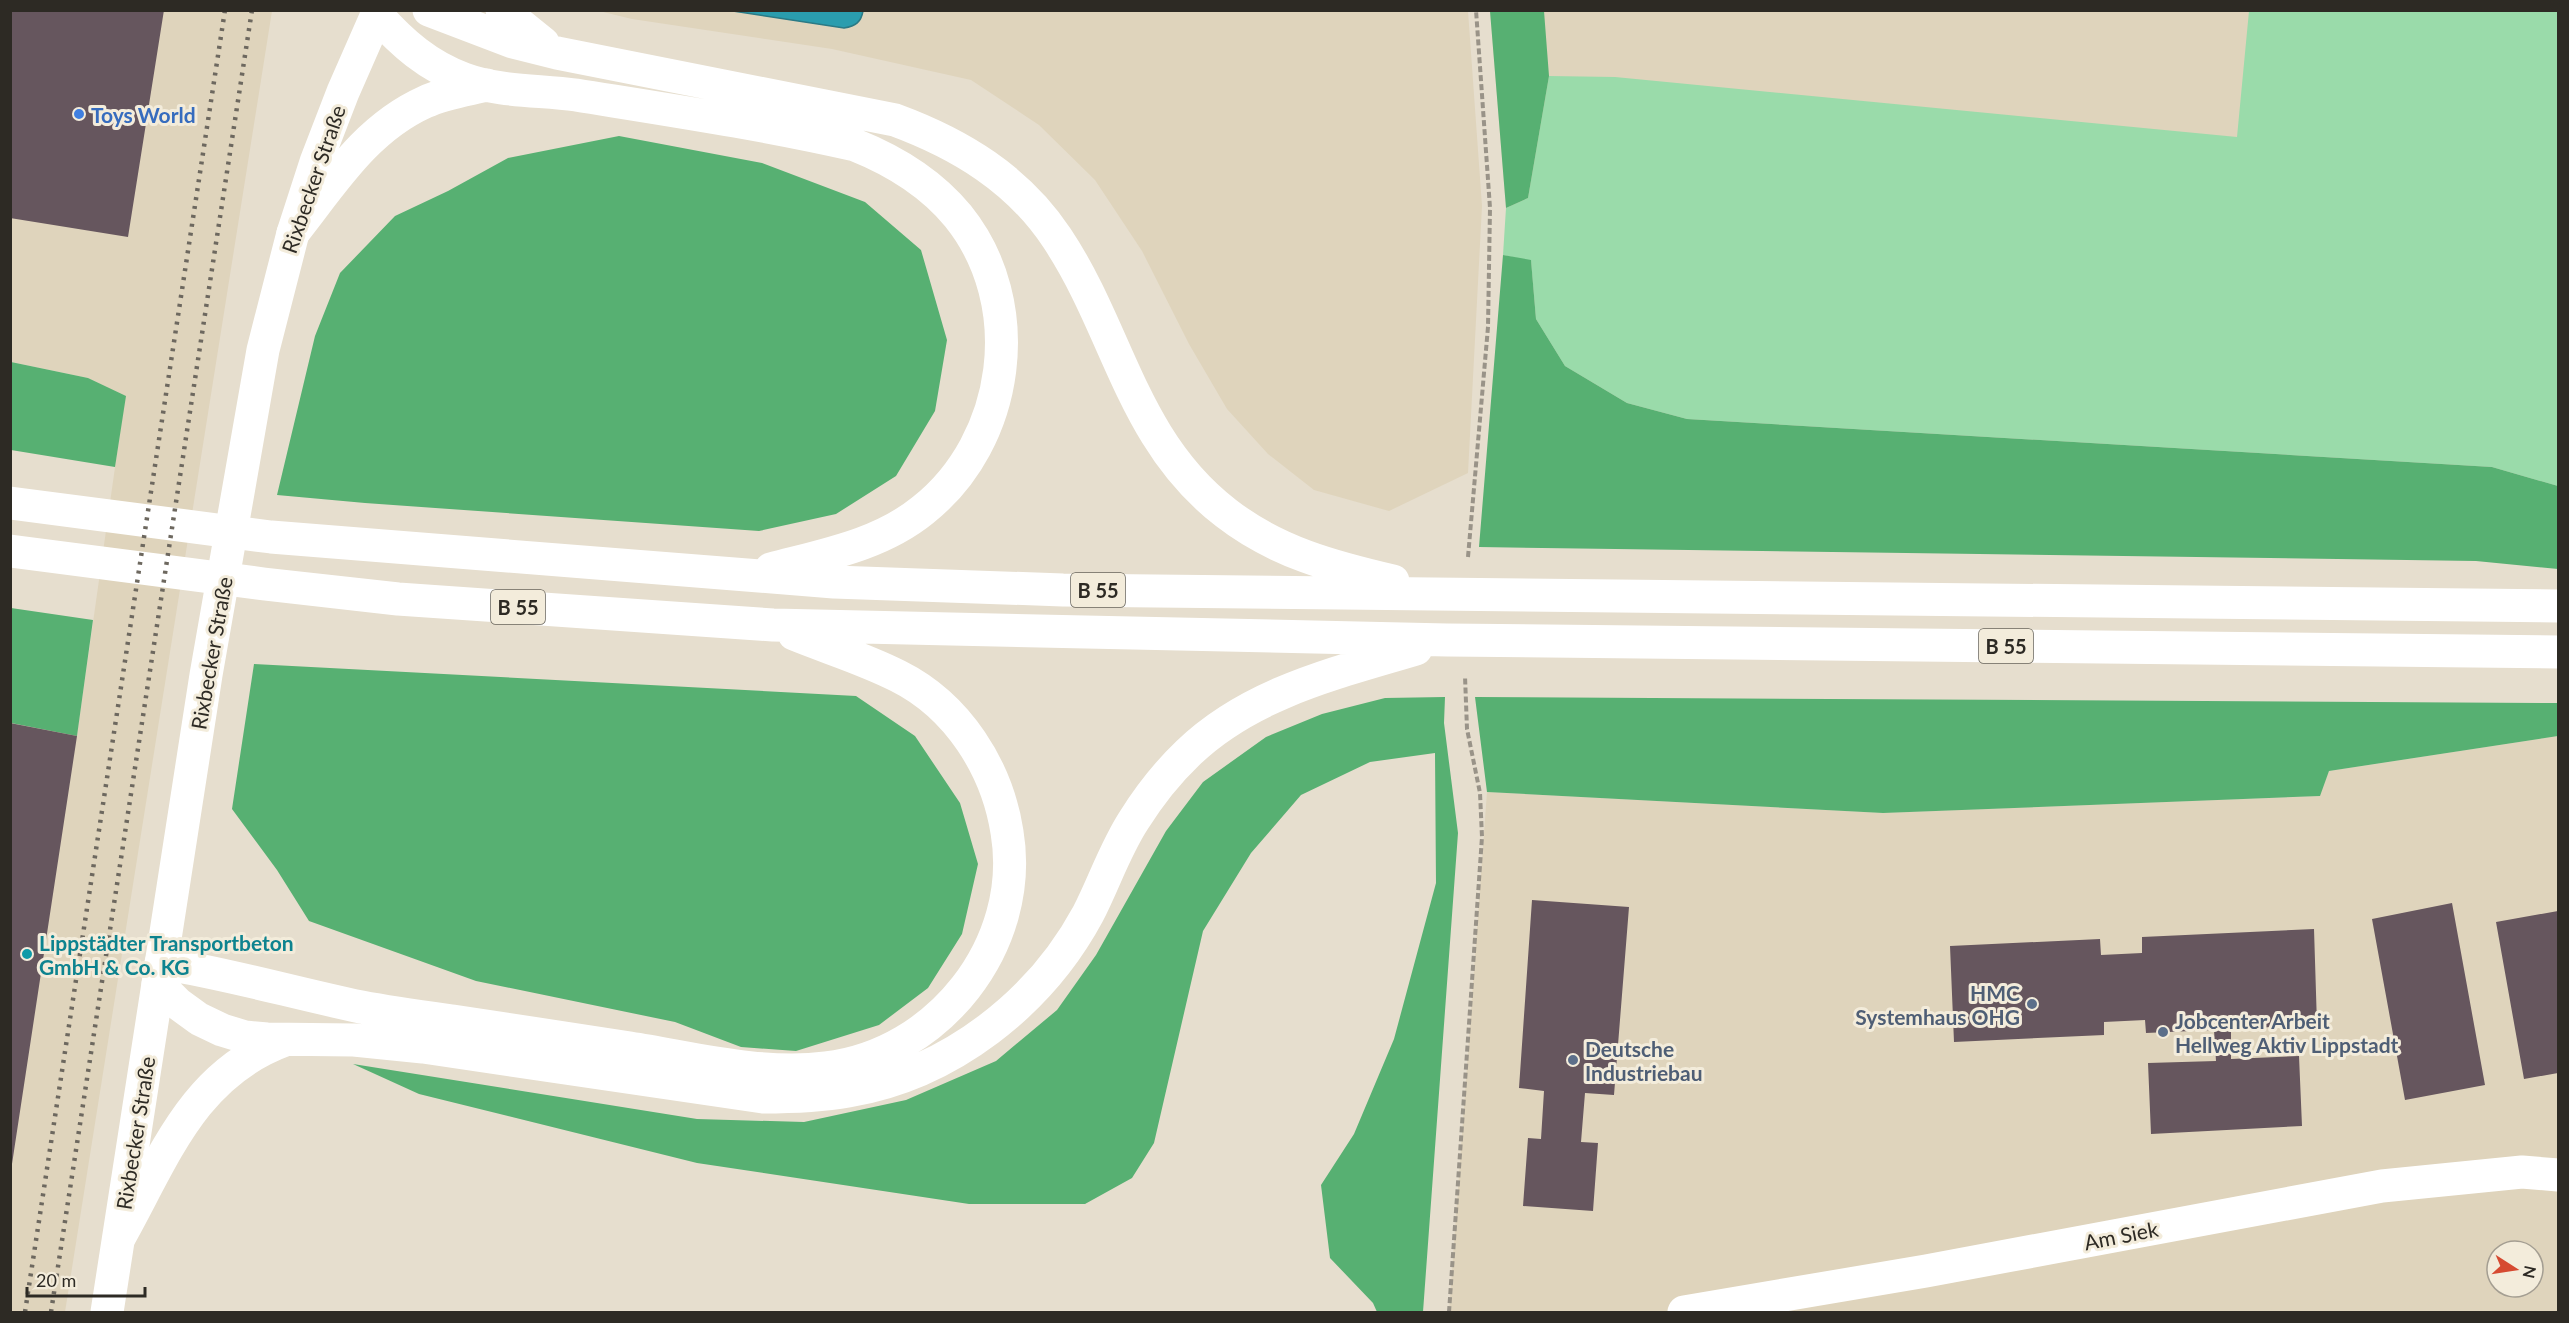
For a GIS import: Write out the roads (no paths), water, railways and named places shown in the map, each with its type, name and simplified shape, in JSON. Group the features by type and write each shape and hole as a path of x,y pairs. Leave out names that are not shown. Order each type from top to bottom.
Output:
{"main road":[{"path":"429,10 513,42 557,53 895,120 927,131 957,146 986,164 1012,186 1036,210 1057,238 1074,267 1156,436 1176,465 1200,490 1226,513 1253,532 1314,561 1463,594"},
{"path":"502,10 530,35 557,53"},
{"path":"378,13 407,47 425,60 465,80 487,85 573,95 855,145 884,156 912,173 937,193 959,217 990,273 998,304 1002,337 1001,369 994,402 983,433 968,462 947,488 923,510 895,529 866,543 750,575"},
{"name":"Rixbecker Straße","path":"107,1312 206,675 263,350 293,233 324,142 378,13"},
{"path":"293,233 360,148 380,129 426,101 451,92 487,85"},
{"name":"B 55","path":"10,503 271,537 834,582 1063,590 2559,606"},
{"name":"B 55","path":"10,551 398,599 772,626 1463,640 2559,652"},
{"path":"772,626 899,676 928,694 953,717 974,744 990,773 1002,805 1008,838 1009,872 1005,906 995,938 981,967 962,993 941,1016 897,1046 857,1062 826,1069 794,1070 725,1065 365,1008 203,970 160,973 177,1003 222,1030 245,1037 354,1040 423,1047 763,1097 806,1097 850,1091 893,1079 934,1063 972,1041 1007,1015 1038,985 1065,951 1088,914 1133,821 1158,785 1189,752 1223,724 1281,693 1356,667 1463,640"},
{"path":"119,1238 192,1108 231,1069 254,1054 290,1039"},
{"name":"Am Siek","path":"1684,1312 1938,1269 2382,1186 2523,1172 2559,1175"}],"water":[{"path":"863,10 857,23 844,28 733,11"}],"railway":[{"path":"25,1312 225,10"},
{"path":"51,1312 252,10"}],"place":[{"name":"Toys World","path":"79,114"},
{"name":"Lippstädter Transportbeton GmbH & Co. KG","path":"27,954"},
{"name":"HMC Systemhaus OHG","path":"2032,1004"},
{"name":"Jobcenter Arbeit Hellweg Aktiv Lippstadt","path":"2163,1032"},
{"name":"Deutsche Industriebau","path":"1573,1060"}]}
